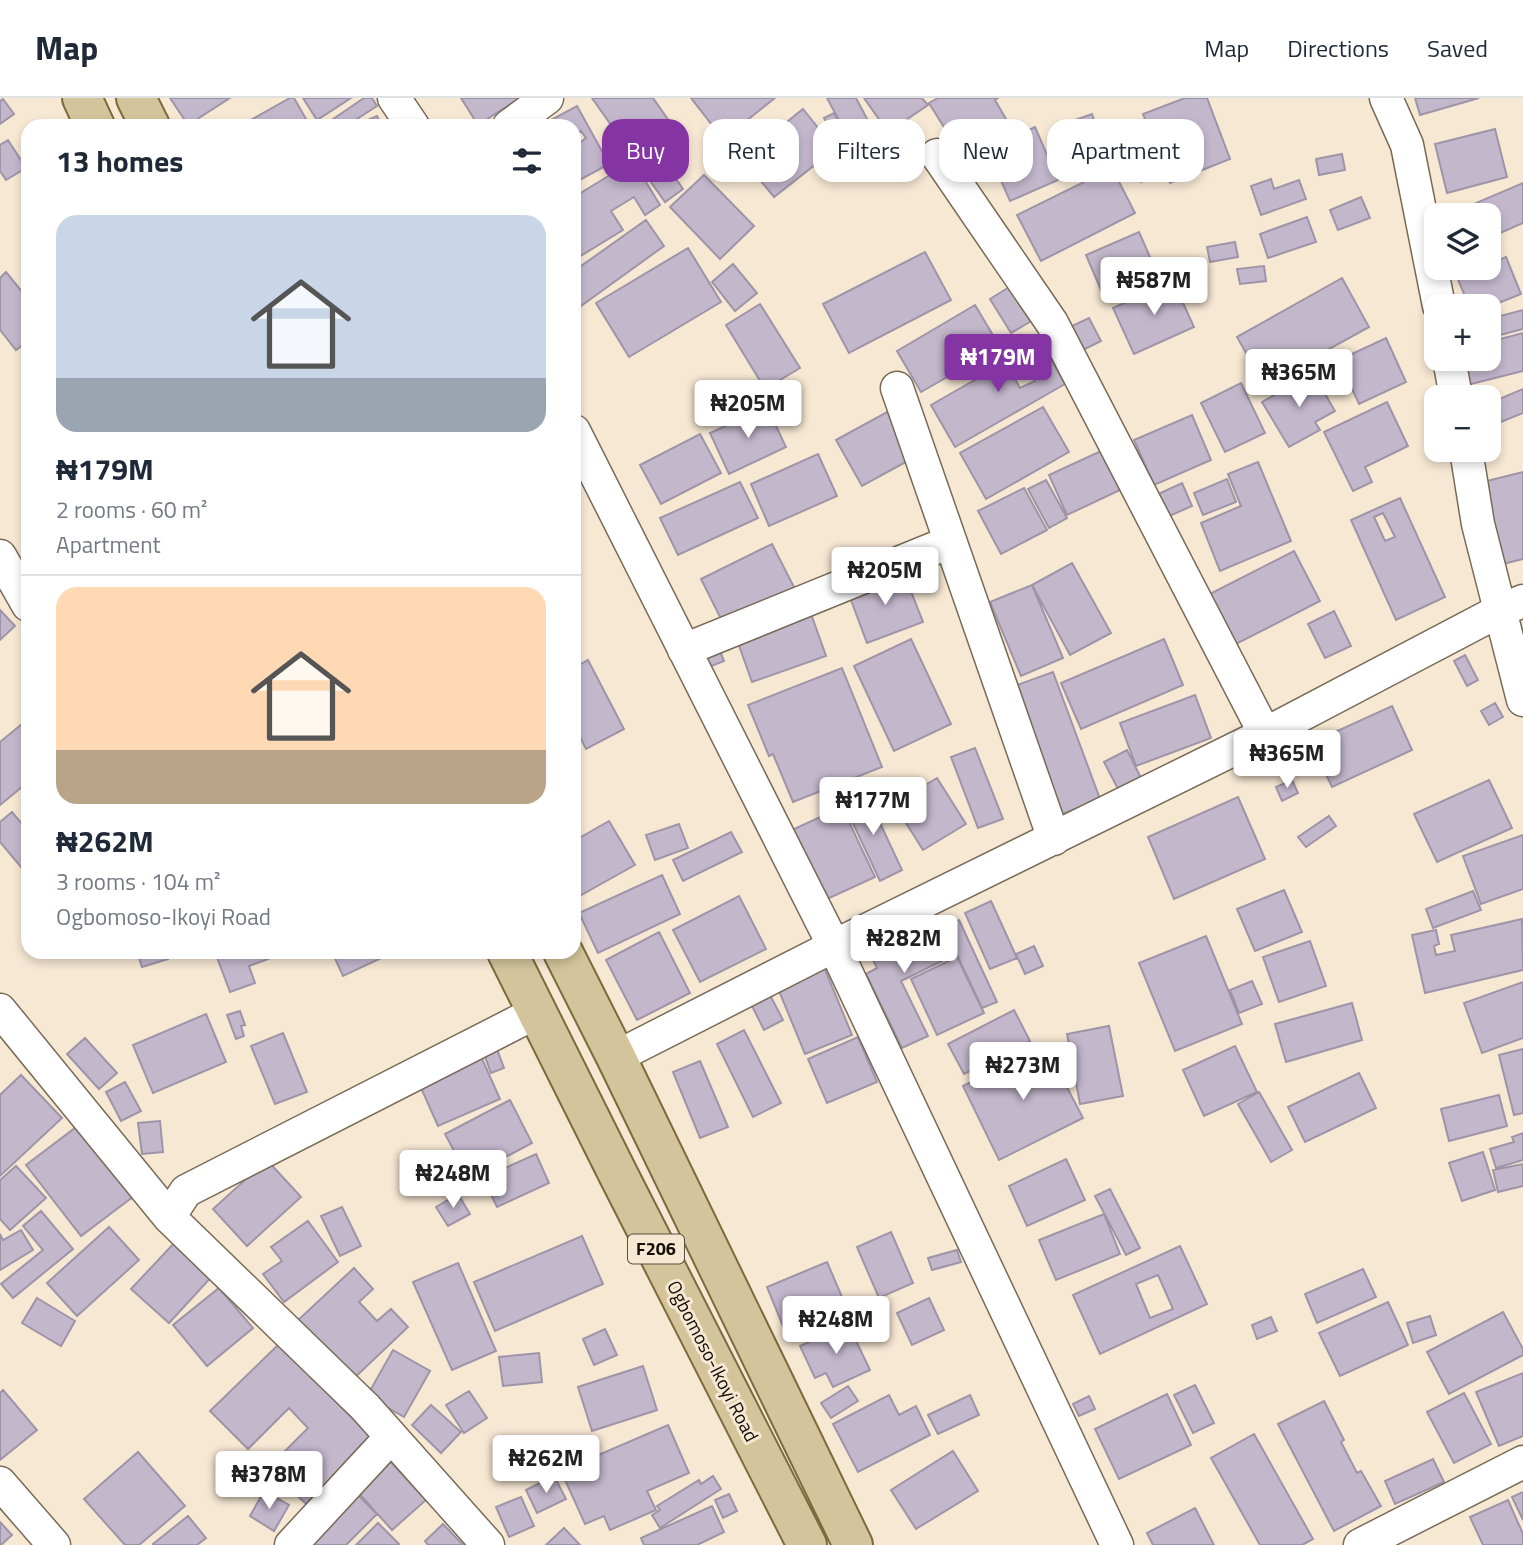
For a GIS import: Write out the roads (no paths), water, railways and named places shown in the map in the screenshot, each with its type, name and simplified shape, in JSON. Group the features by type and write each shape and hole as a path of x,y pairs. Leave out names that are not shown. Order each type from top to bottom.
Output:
{"main road":[{"path":"82,98 92,119"},
{"path":"136,98 146,119"},
{"name":"Ogbomoso-Ikoyi Road","path":"510,959 807,1545"},
{"name":"F206","path":"567,959 853,1545"},
{"path":"755,1443 794,1424"}],"street":[{"path":"394,98 408,119"},
{"path":"518,119 547,98"},
{"path":"1386,98 1407,145 1436,294"},
{"path":"937,155 1052,323 1265,734"},
{"path":"897,388 1054,839"},
{"path":"581,445 834,946 1117,1545"},
{"path":"1468,462 1478,524 1512,605 1523,701"},
{"path":"684,650 950,542"},
{"path":"0,556 21,592"},
{"path":"616,1057 834,946 1265,734 1512,605"},
{"path":"0,1010 169,1217 365,1407 488,1545"},
{"path":"169,1217 186,1191 537,1012"},
{"path":"291,1545 391,1437"},
{"path":"1360,1545 1523,1462"},
{"path":"0,1483 54,1545"}]}
